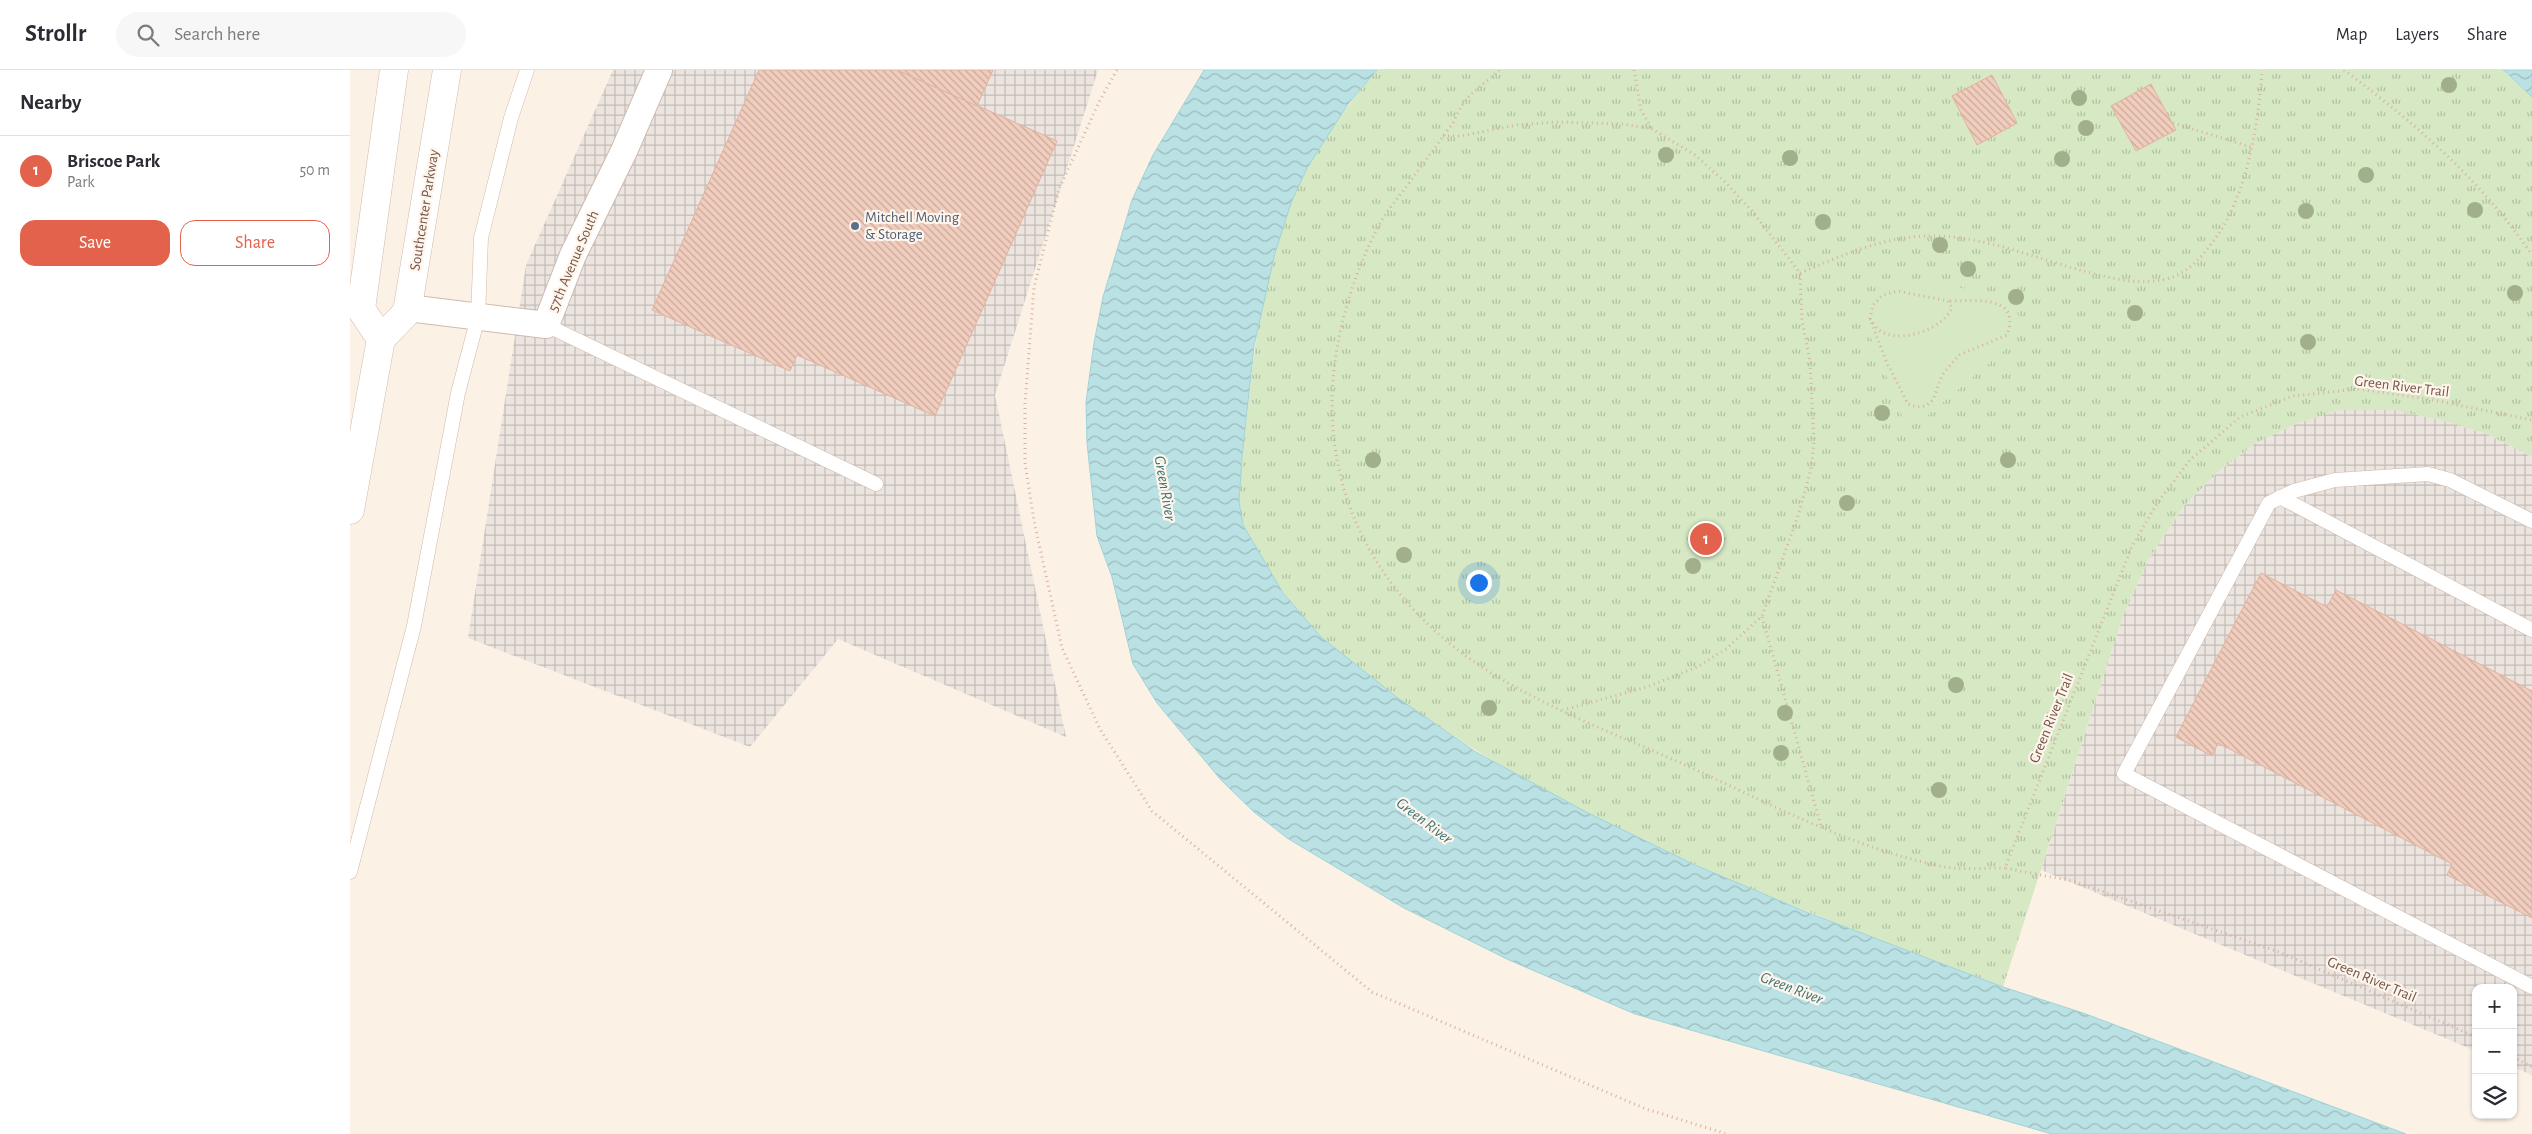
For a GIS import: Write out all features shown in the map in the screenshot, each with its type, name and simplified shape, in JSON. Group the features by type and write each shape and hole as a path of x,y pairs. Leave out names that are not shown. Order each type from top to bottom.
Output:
{"main road":[{"path":"351,496 381,339 361,309 394,70"},
{"name":"Southcenter Parkway","path":"381,339 407,312 408,308 447,70"}],"street":[{"name":"57th Avenue South","path":"408,308 546,325 573,255 624,151 658,70"}],"lane":[{"path":"350,872 414,626 458,393 478,317 481,238 511,118 527,70"},
{"path":"546,325 876,484"},
{"path":"2532,521 2450,480 2428,474 2335,480 2294,491 2270,503 2124,774 2532,987"},
{"path":"2280,497 2532,630"}],"path":[{"path":"1117,70 1099,102 1059,189 1034,287 1028,347 1025,463 1034,521 1062,648 1100,729 1152,811 1372,992 1646,1109 1727,1134"},
{"path":"1499,70 1469,94 1443,136 1380,223 1353,287 1336,359 1331,401 1334,450 1345,497 1362,535 1383,574 1423,620 1464,654 1504,681 1563,710 1821,826 1889,851 1947,867 2005,868"},
{"path":"1634,70 1641,110 1652,129"},
{"path":"1800,272 1850,252 1896,238 1930,236 1959,237 1991,244 2110,278 2143,282 2167,279 2194,265 2226,224 2251,148 2262,70"},
{"path":"2344,70 2401,113 2448,155 2480,187 2532,255"},
{"path":"1443,136 1461,136 1517,125 1556,122 1613,124 1652,129 1695,155 1724,180 1752,211 1800,272 1802,321 1810,361 1814,442 1811,469 1798,513 1762,616 1726,649 1697,667 1647,687 1563,710"},
{"path":"2173,123 2251,148"},
{"path":"1898,291 1948,301 1999,303 2008,311 2012,323 2008,335 1959,355 1942,375 1934,400 1926,406 1917,408 1908,404 1887,363 1870,319 1873,305 1883,294 1898,291"},
{"path":"1870,319 1882,332 1899,337 1920,332 1949,314 1952,308 1948,301"},
{"name":"Green River Trail","path":"2472,1036 2279,952 2072,881 2005,868 2132,546 2158,502 2190,460 2240,417 2293,396 2358,389 2428,399 2532,420"},
{"path":"1762,616 1821,826"},
{"path":"2517,1059 2532,1067"}],"shaded area":[{"path":"613,70 1098,70 995,395 1066,737 838,639 750,747 468,638 526,265"},
{"path":"2341,410 2394,410 2444,421 2487,434 2532,457 2532,1075 2517,1069 2517,984 2472,984 2472,1049 2041,870 2123,616 2148,560 2184,506 2220,470 2256,443 2298,423"}],"green space":[{"path":"1377,70 2503,70 2532,97 2532,457 2487,434 2444,421 2394,410 2341,410 2298,423 2256,443 2220,470 2184,506 2148,560 2123,616 2003,987 1753,889 1671,853 1590,814 1512,772 1436,724 1330,645 1300,613 1266,568 1248,538 1243,525 1239,502 1241,466 1262,304 1281,228 1298,185 1307,167 1340,116"},
{"path":"1903,281 1970,289 2009,298 2021,320 2013,343 1927,416 1902,416 1863,318 1871,295"}],"water":[{"name":"Green River","path":"1204,70 1377,70 1348,104 1307,168 1291,203 1275,253 1254,346 1242,457 1239,502 1243,525 1283,593 1321,637 1398,698 1476,752 1588,813 1693,864 1809,913 2003,987 2083,1013 2406,1134 2052,1134 1635,1014 1509,960 1404,908 1287,838 1254,812 1221,780 1157,703 1133,664 1112,577 1097,536 1087,443 1086,402 1094,343 1103,297 1132,200 1153,155"},
{"path":"2503,70 2532,70 2532,97 2506,72"}],"building":[{"name":"Mitchell Moving & Storage","path":"759,70 897,70 1057,141 935,416 797,355 790,371 652,310"},
{"path":"897,70 993,70 977,106"},
{"path":"1992,75 2017,123 1977,145 1952,96"},
{"path":"2151,84 2176,130 2136,151 2111,106"},
{"path":"2261,573 2327,607 2336,590 2532,691 2532,918 2447,875 2452,864 2218,743 2212,756 2176,737"}],"place":[{"name":"Mitchell Moving & Storage","path":"855,226"},
{"name":"Briscoe Park","path":"1706,539"}]}
